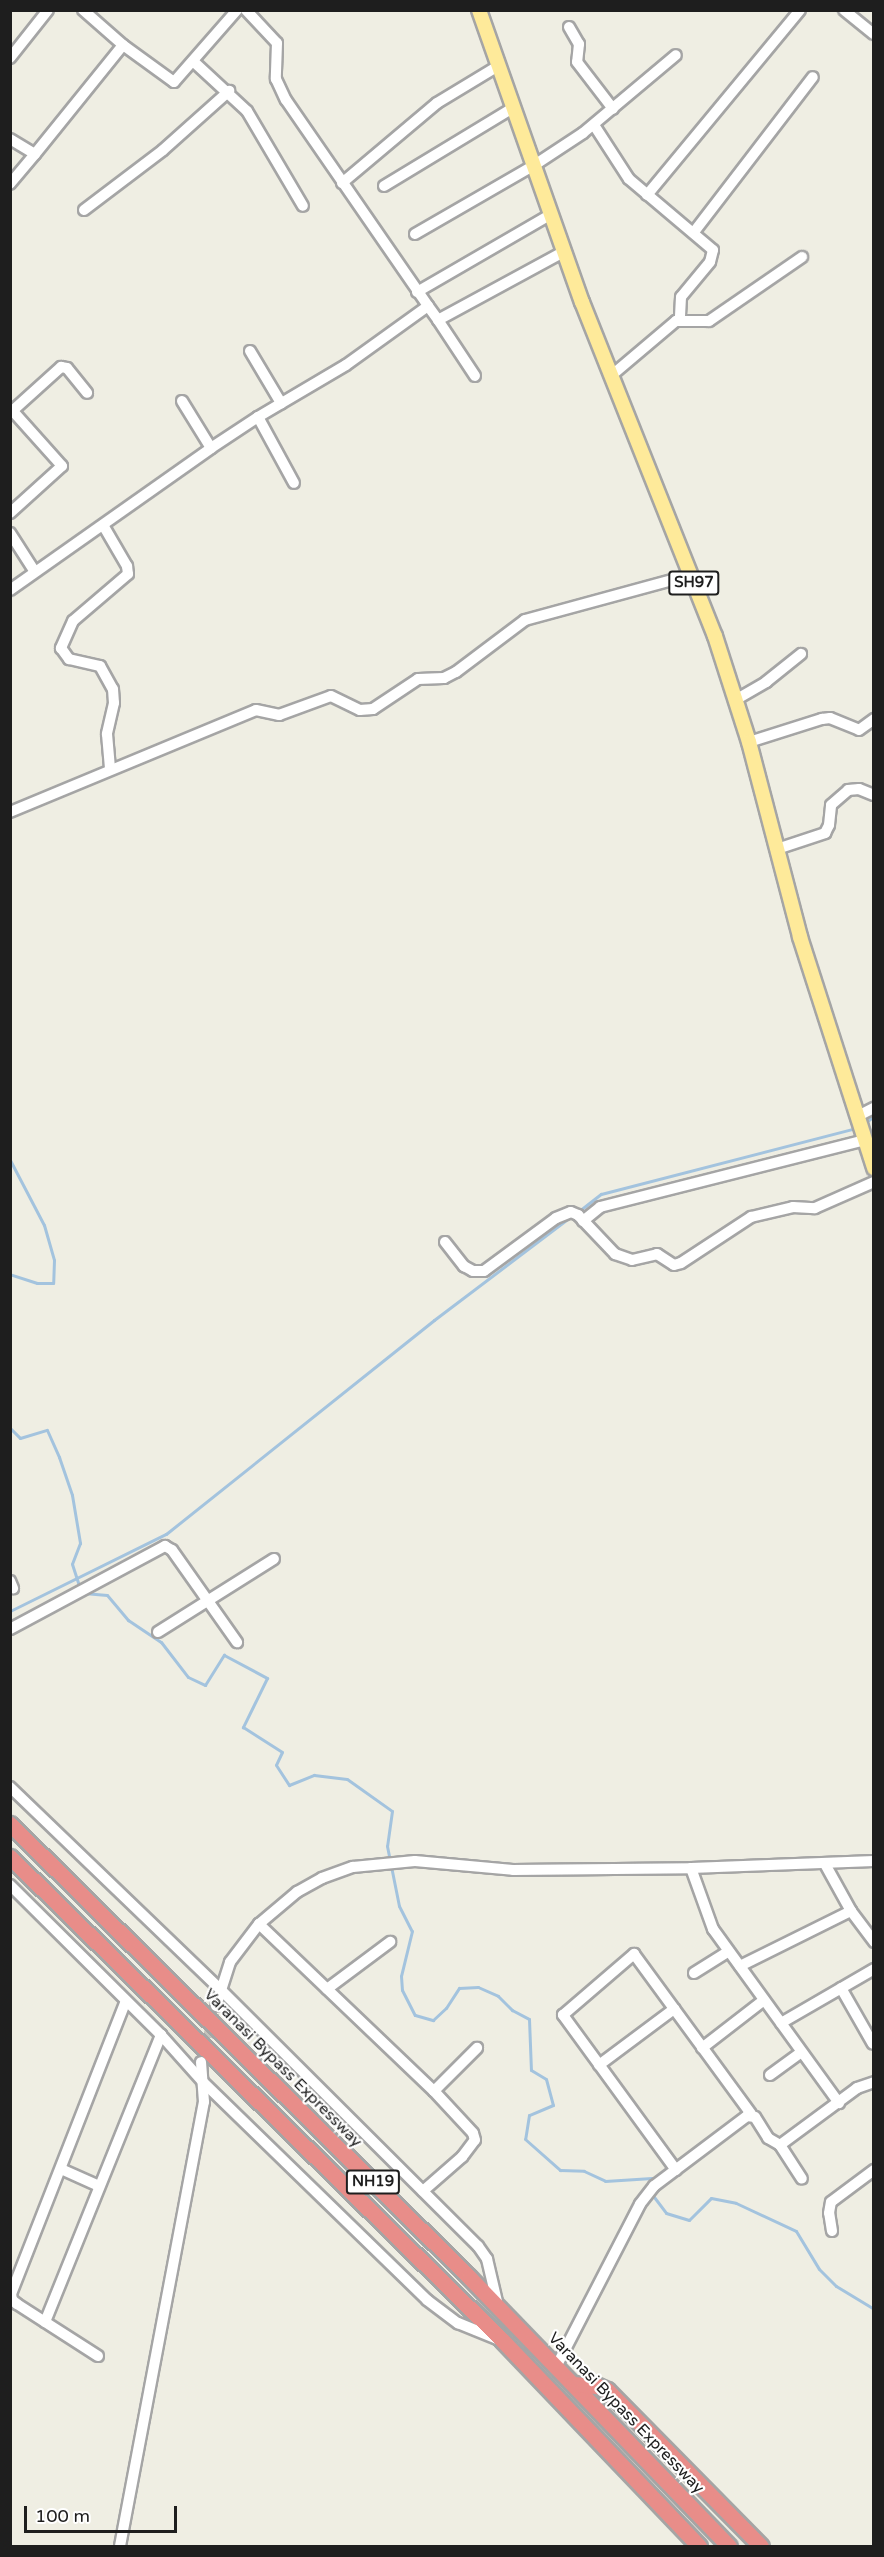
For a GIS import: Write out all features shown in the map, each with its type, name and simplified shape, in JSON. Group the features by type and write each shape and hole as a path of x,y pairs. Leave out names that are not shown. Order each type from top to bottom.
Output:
{"highway":[{"name":"Varanasi Bypass Expressway","path":"10,1824 498,2306 729,2547"},
{"name":"NH19","path":"10,1857 501,2340 699,2547"},
{"path":"573,2384 598,2386 607,2390 761,2547"}],"main road":[{"name":"SH97","path":"479,10 563,252 691,575 737,699 800,937 873,1165"}],"street":[{"path":"10,58 48,10"},
{"path":"83,10 123,45 174,82 194,62 237,10"},
{"path":"246,10 277,43 276,79 280,89 475,376"},
{"path":"647,195 800,10"},
{"path":"844,10 873,34"},
{"path":"569,27 579,44 577,62 612,109"},
{"path":"10,184 123,45"},
{"path":"416,234 533,166 594,125 676,55"},
{"path":"194,62 229,91 256,123 303,206"},
{"path":"342,183 437,103 498,66"},
{"path":"694,232 813,77"},
{"path":"84,210 164,150 229,91"},
{"path":"384,186 513,108"},
{"path":"594,125 629,179 706,242 713,256 681,297 680,319 612,375"},
{"path":"10,139 35,154"},
{"path":"417,292 550,215"},
{"path":"438,320 563,252"},
{"path":"680,319 699,323 709,321 802,257"},
{"path":"10,590 210,448 346,365 428,306"},
{"path":"250,351 281,403"},
{"path":"10,513 63,466 11,412 61,367 67,368 87,393"},
{"path":"182,401 210,448"},
{"path":"258,417 294,483"},
{"path":"102,525 127,566 128,574 73,621 61,648 69,659 100,666 113,689 114,703 107,734 110,769"},
{"path":"10,532 35,572"},
{"path":"10,812 256,710 279,715 331,696 360,710 373,709 410,682 418,679 444,678 456,672 525,620 691,575"},
{"path":"737,699 766,682 801,654"},
{"path":"749,742 822,719 830,718 859,730 873,719"},
{"path":"777,849 825,833 829,825 831,805 848,790 859,789 873,795"},
{"path":"858,1116 873,1108"},
{"path":"583,1221 600,1207 865,1140"},
{"path":"445,1242 464,1266 473,1271 484,1270 556,1218 571,1212 583,1221 601,1241 626,1259 657,1254 674,1265 681,1263 751,1217 793,1208 815,1208 873,1182"},
{"path":"10,1629 165,1546 172,1550 237,1642"},
{"path":"158,1632 274,1558"},
{"path":"10,1788 221,1990 478,2246 487,2259 498,2306"},
{"path":"216,2006 230,1962 259,1924 297,1892 322,1878 353,1867 415,1861 513,1870 691,1868 873,1861"},
{"path":"825,1864 851,1911 873,1942"},
{"path":"691,1868 708,1920 839,2103"},
{"path":"10,1885 161,2035 202,2082 427,2300 458,2323 501,2340"},
{"path":"740,1966 851,1911"},
{"path":"259,1924 434,2091 473,2133 475,2140 462,2157 423,2191"},
{"path":"327,1989 390,1942"},
{"path":"694,1973 729,1952"},
{"path":"676,2170 562,2015 634,1954 751,2114 759,2121 768,2138 780,2145 802,2179"},
{"path":"781,2023 873,1969"},
{"path":"840,1988 873,2044"},
{"path":"702,2048 764,2000"},
{"path":"98,2356 17,2304 12,2300 11,2294 126,2001"},
{"path":"599,2065 674,2009"},
{"path":"45,2322 161,2035"},
{"path":"434,2091 477,2048"},
{"path":"770,2075 802,2052"},
{"path":"120,2547 204,2102 201,2062"},
{"path":"780,2145 857,2088 873,2082"},
{"path":"556,2367 650,2190 751,2114"},
{"path":"61,2169 99,2186"},
{"path":"832,2231 829,2213 831,2202 873,2170"}],"waterway":[{"path":"10,915 10,925"},
{"path":"10,1022 10,1030"},
{"path":"866,1122 874,1116"},
{"path":"579,1211 601,1194 853,1129"},
{"path":"10,1160 44,1225 54,1260 53,1283 37,1283 10,1274"},
{"path":"10,1611 166,1534 434,1320 570,1217"},
{"path":"10,1428 20,1438 47,1430 59,1457 72,1495 80,1543 72,1564 80,1589"},
{"path":"84,1593 107,1595 128,1620 161,1642 188,1677 205,1685 224,1655 267,1678 243,1727 282,1752 276,1765 289,1785 314,1775 347,1779 392,1811 387,1846 399,1906 412,1931 401,1976 402,1990 415,2015 433,2020 446,2008 459,1988 478,1987 498,1996 512,2010 529,2019 531,2070 546,2079 553,2105 529,2115 525,2139 560,2170 584,2171 605,2181 652,2178 651,2183"},
{"path":"651,2193 666,2213 689,2220 711,2198 736,2203 796,2231 819,2269 836,2286 874,2309"}],"tunnel":[{"path":"204,2052 216,2006"}]}
